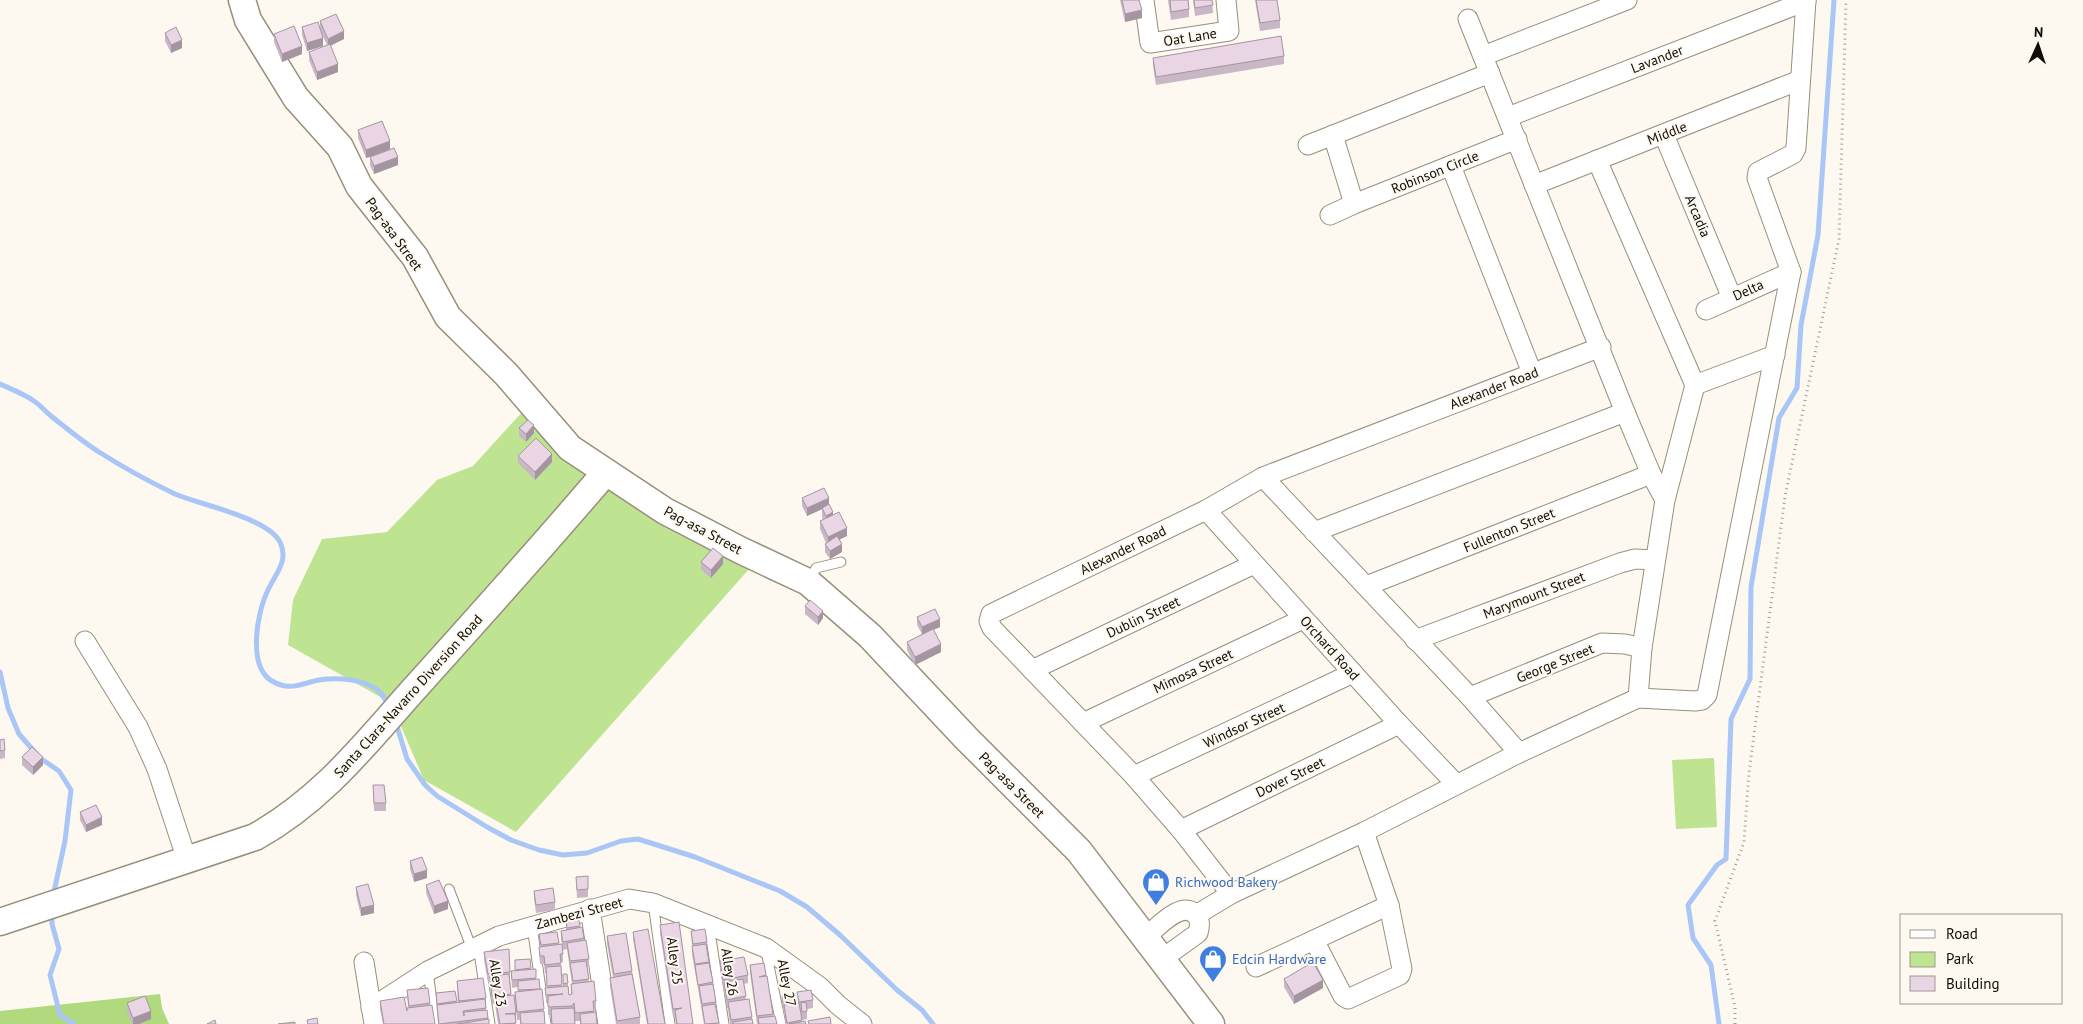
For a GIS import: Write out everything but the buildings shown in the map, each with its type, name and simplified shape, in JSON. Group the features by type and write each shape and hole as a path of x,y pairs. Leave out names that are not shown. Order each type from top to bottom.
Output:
{"street":[{"name":"Pag-asa Street","path":"242,0 248,20 296,98 340,147 359,186 415,258 448,317 506,374 570,448 665,511 740,550 808,582 870,636 966,738 1079,851 1211,1024"},
{"name":"Oat Lane","path":"1144,0 1150,43 1229,31 1226,0"},
{"path":"1308,145 1627,0"},
{"path":"1196,915 1231,894 1364,832 1519,753 1638,698 1695,701 1702,700 1708,695 1791,272 1757,178 1758,172 1793,154 1796,148 1806,1"},
{"name":"Lavander","path":"1508,116 1806,1"},
{"path":"1468,19 1601,346 1625,412 1651,474 1665,500"},
{"name":"Middle","path":"1534,185 1800,80"},
{"path":"1333,135 1354,204"},
{"name":"Arcadia","path":"1664,135 1732,298"},
{"name":"Robinson Circle","path":"1330,215 1516,139"},
{"path":"1597,160 1695,385 1665,500 1642,648 1638,698"},
{"path":"1451,166 1532,373"},
{"name":"Delta","path":"1706,310 1791,272"},
{"name":"Alexander Road","path":"1231,894 1181,830 1134,776 992,628 989,617 993,612 1206,510 1263,477 1601,346"},
{"path":"1695,385 1775,355"},
{"path":"1314,532 1625,412"},
{"name":"Santa Clara-Navarro Diversion Road","path":"0,922 31,910 70,900 255,837 316,794 362,750 605,473"},
{"name":"Fullenton Street","path":"1366,586 1651,474"},
{"path":"1263,477 1470,697 1519,753"},
{"name":"Orchard Road","path":"1206,510 1398,724 1456,784"},
{"name":"Marymount Street","path":"1415,640 1620,563 1635,559 1655,560"},
{"name":"Dublin Street","path":"1032,670 1254,564"},
{"name":"Mimosa Street","path":"1083,724 1304,618"},
{"path":"85,641 138,727 157,769 187,860"},
{"name":"George Street","path":"1470,697 1602,643 1625,644 1642,648"},
{"name":"Windsor Street","path":"1134,776 1353,673"},
{"name":"Dover Street","path":"1181,830 1398,724"},
{"path":"1314,940 1343,996 1348,1000 1400,975 1402,969 1389,905 1364,832"},
{"name":"Zambezi Street","path":"372,1016 428,971 499,936 629,899 653,903 766,948 820,987 838,1005 862,1024"},
{"path":"1256,967 1389,905"},
{"path":"590,909 608,1024"},
{"path":"1145,937 1180,910 1190,910 1196,915 1200,922 1198,933 1162,959"},
{"path":"364,962 372,1016"},
{"path":"838,1005 841,1024"}],"lane":[{"path":"808,582 816,568 841,562"},
{"name":"Alley 23","path":"448,889 475,948 490,1024"},
{"name":"Alley 25","path":"653,903 670,1024"},
{"name":"Alley 26","path":"708,925 724,1024"},
{"path":"532,926 546,1024"},
{"name":"Alley 27","path":"766,948 781,1024"},
{"path":"428,971 435,1024"}],"path":[{"path":"1735,1024 1735,1007 1715,921 1744,842 1749,773 1785,496 1839,239 1846,0"}],"green space":[{"path":"524,410 750,568 516,832 424,780 391,703 288,645 293,600 322,539 387,532 437,480 473,466"},
{"path":"1714,758 1717,827 1676,829 1672,760"},
{"path":"160,994 162,1008 169,1024 0,1024 0,1011"}],"waterway":[{"path":"1719,1024 1711,965 1693,938 1688,905 1717,865 1726,859 1731,719 1750,679 1751,587 1779,418 1797,388 1801,325 1818,235 1834,0"},
{"path":"0,384 34,401 87,444 137,474 175,494 233,513 273,533 280,542 283,555 280,567 260,611 256,638 259,664 264,674 272,681 285,686 296,686 327,679 360,682 375,688 381,693 389,706"},
{"path":"0,672 8,708 19,734 40,758 59,771 71,790 65,841 53,896"},
{"path":"396,723 407,759 425,785 437,796 487,827 511,840 539,850 563,855 587,853 621,841 638,839 695,857 780,891 807,907 840,935 897,990 922,1010 933,1024"},
{"path":"52,914 52,924 59,949 50,975 60,1015 74,1024"}],"place":[{"name":"Richwood Bakery","path":"1156,906"},
{"name":"Edcin Hardware","path":"1213,983"}]}
